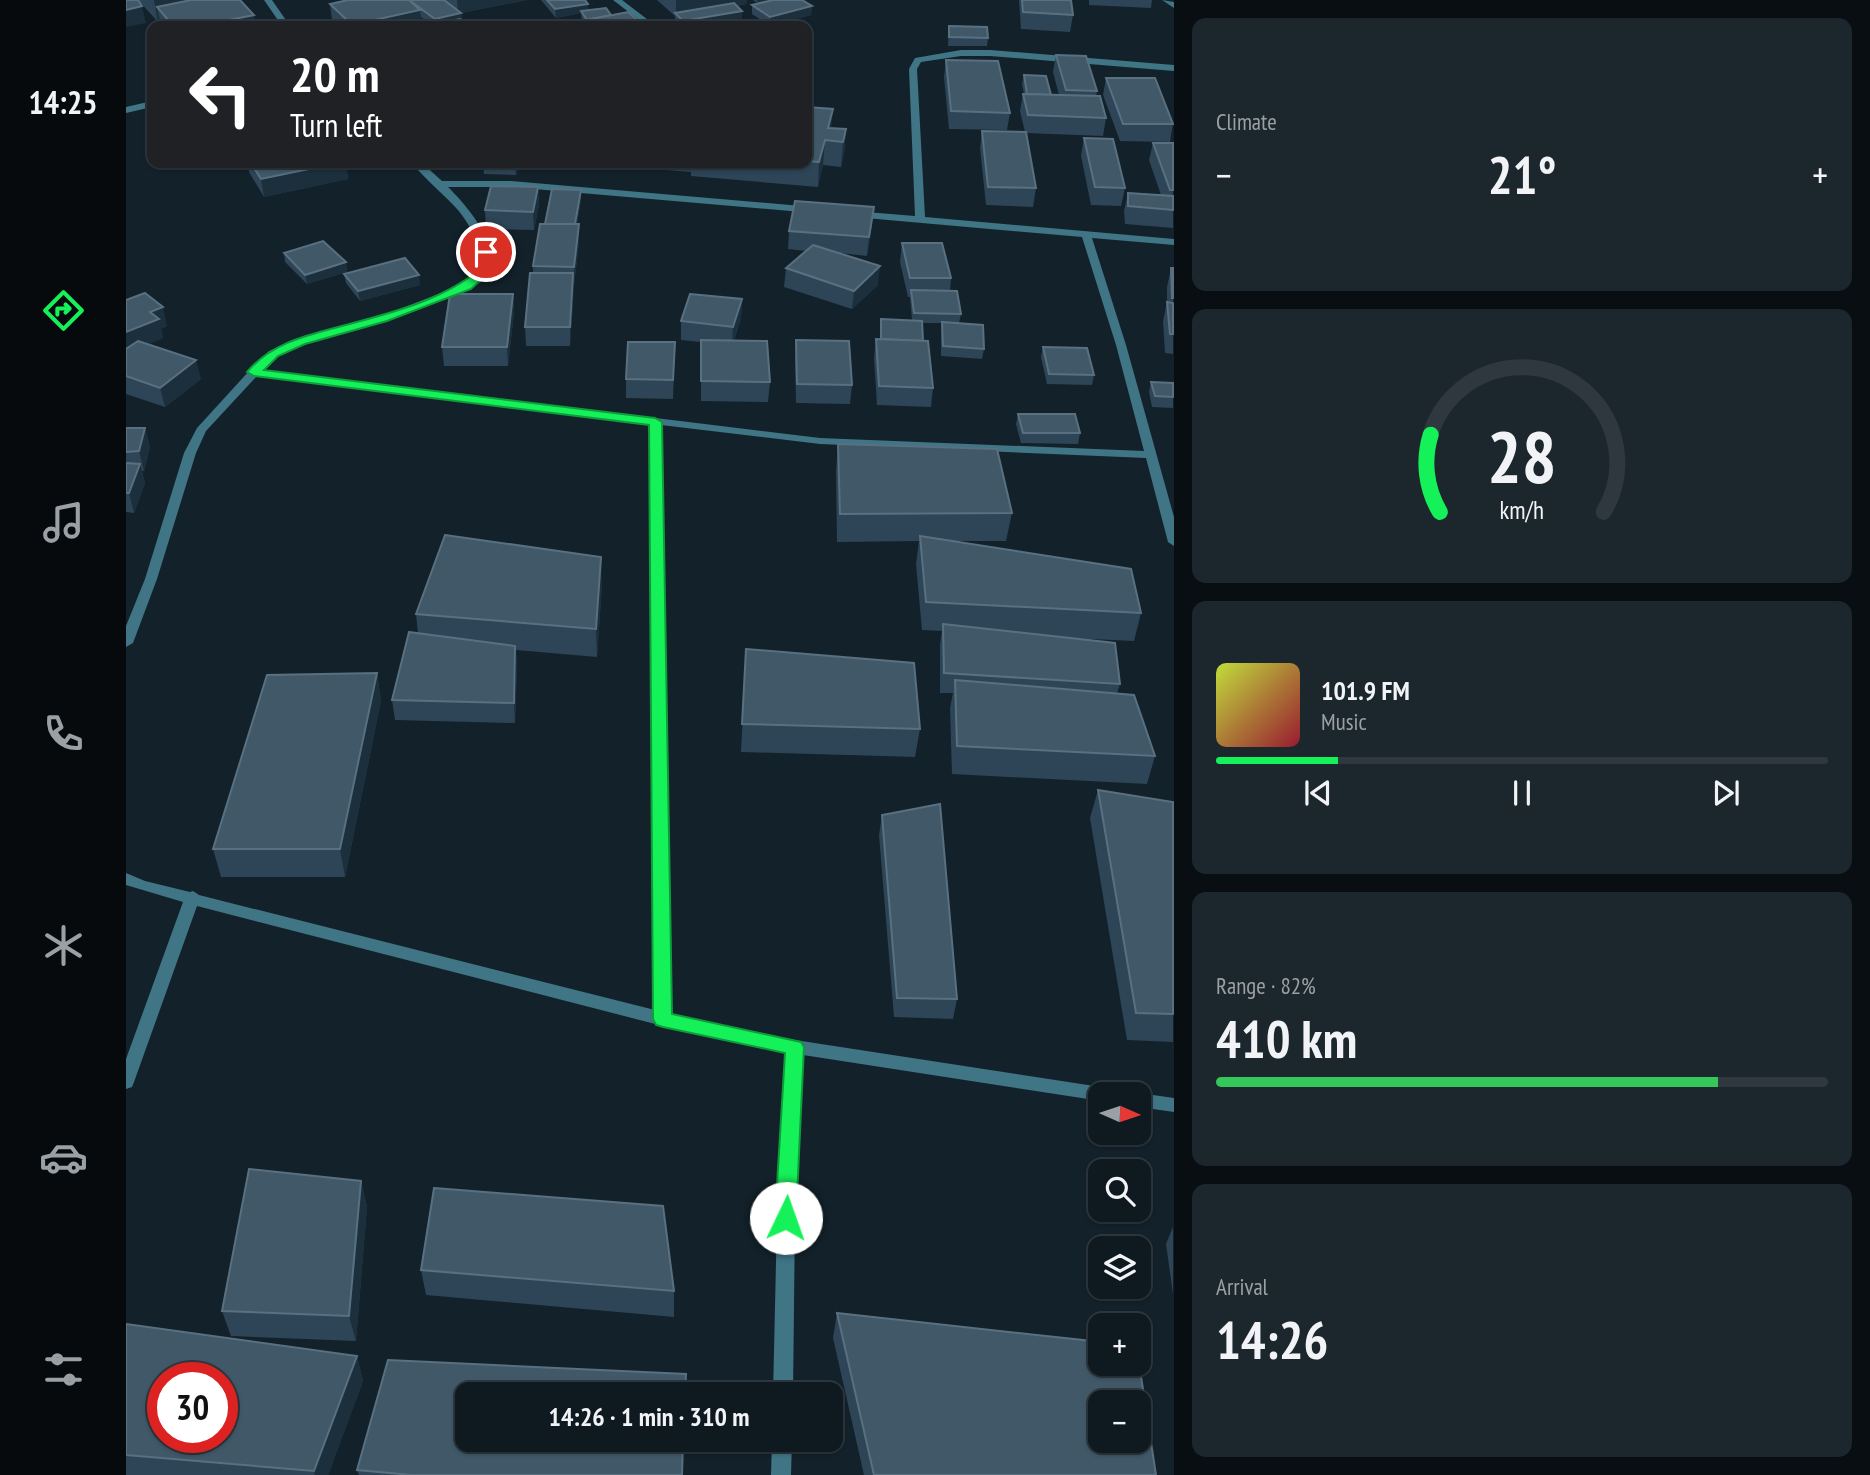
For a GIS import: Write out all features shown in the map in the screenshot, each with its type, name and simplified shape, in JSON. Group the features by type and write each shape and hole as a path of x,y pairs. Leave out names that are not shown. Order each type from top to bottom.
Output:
{"street":[{"path":"268,0 283,21"},
{"path":"617,0 645,21"},
{"path":"1166,0 1174,6"},
{"path":"920,219 913,69 918,60 961,53 990,53 1174,68"},
{"path":"126,110 147,105"},
{"path":"126,643 151,579 190,453 201,430 254,372 273,353 300,341 383,319 466,287 486,270 486,252 457,198 423,168"},
{"path":"441,184 511,184 824,211"},
{"path":"838,212 1174,242"},
{"path":"1086,234 1121,345 1174,542"},
{"path":"254,372 820,441 1150,455"},
{"path":"655,422 663,1019"},
{"path":"126,879 142,886 663,1019 795,1047 1088,1092"},
{"path":"126,1082 193,897"},
{"path":"783,1382 786,1218 795,1047"},
{"path":"1152,1102 1174,1105"},
{"path":"781,1475 782,1452"}],"building":[{"path":"126,0 138,0 142,6 126,10"},
{"path":"191,0 240,0 254,15 224,21 169,21 157,7"},
{"path":"348,0 409,0 420,10 370,21 348,21 330,4"},
{"path":"409,0 444,0 461,13 435,19"},
{"path":"547,0 585,0 588,4 555,9"},
{"path":"773,0 802,0 812,6 770,17 752,5"},
{"path":"1022,0 1071,0 1073,15 1023,12"},
{"path":"734,3 742,11 683,21 675,13"},
{"path":"606,8 611,15 587,20 581,11"},
{"path":"628,12 638,21 581,21"},
{"path":"949,26 987,27 988,38 949,37"},
{"path":"1056,55 1086,56 1097,91 1066,90"},
{"path":"946,60 998,61 1010,113 951,111"},
{"path":"1024,75 1046,76 1051,95 1027,94"},
{"path":"1106,78 1155,78 1173,124 1123,124"},
{"path":"1023,94 1100,96 1106,118 1028,115"},
{"path":"812,107 833,109 828,128 846,129 843,142 825,140 819,162 812,161"},
{"path":"982,131 1026,132 1036,188 988,187"},
{"path":"1084,138 1113,139 1125,188 1095,187"},
{"path":"1153,143 1173,143 1173,190 1170,190"},
{"path":"254,168 314,168 261,179"},
{"path":"491,186 538,187 533,212 485,210"},
{"path":"552,189 581,190 575,224 545,224"},
{"path":"1128,193 1173,196 1173,210 1128,206"},
{"path":"795,201 874,207 869,237 789,231"},
{"path":"540,224 579,224 574,267 533,266"},
{"path":"323,241 346,262 305,275 284,253"},
{"path":"902,243 942,243 951,278 910,278"},
{"path":"813,245 880,266 854,291 786,268"},
{"path":"405,258 419,275 358,291 344,274"},
{"path":"1173,268 1173,298 1172,298"},
{"path":"530,273 573,273 570,327 525,327"},
{"path":"911,290 957,291 961,314 914,313"},
{"path":"145,293 163,307 150,312 159,319 126,332 126,300"},
{"path":"450,294 513,294 507,347 442,347"},
{"path":"690,294 742,299 733,327 681,321"},
{"path":"1167,302 1173,303 1173,334 1170,334"},
{"path":"881,319 922,321 923,341 881,339"},
{"path":"942,322 983,325 984,349 943,346"},
{"path":"876,339 928,341 933,388 879,386"},
{"path":"701,340 767,341 770,382 701,381"},
{"path":"796,340 849,341 852,385 797,384"},
{"path":"138,341 196,360 160,388 126,376 126,349"},
{"path":"628,342 675,342 673,380 626,379"},
{"path":"1043,347 1087,348 1094,375 1049,374"},
{"path":"1151,382 1173,383 1173,397 1155,396"},
{"path":"1018,414 1075,414 1080,433 1023,433"},
{"path":"126,428 145,428 139,451 126,452"},
{"path":"838,444 997,449 1012,513 840,514"},
{"path":"126,463 140,464 129,493 126,493"},
{"path":"445,535 601,557 596,629 416,614"},
{"path":"920,536 1131,569 1141,613 926,602"},
{"path":"943,624 1115,643 1120,684 944,673"},
{"path":"409,632 515,646 514,703 392,700"},
{"path":"746,649 914,663 920,729 742,724"},
{"path":"377,673 340,849 213,849 267,675"},
{"path":"955,680 1134,695 1155,756 957,746"},
{"path":"1098,790 1173,802 1173,1014 1136,1013"},
{"path":"940,804 957,999 897,998 882,815"},
{"path":"249,1169 361,1181 349,1316 222,1311"},
{"path":"434,1188 663,1206 674,1291 421,1270"},
{"path":"837,1313 1088,1341 1088,1376 1141,1376 1143,1390 1088,1390 1088,1453 1151,1453 1151,1442 1156,1475 874,1475"},
{"path":"126,1324 357,1356 314,1471 126,1455"},
{"path":"388,1360 686,1374 686,1382 455,1382 455,1452 683,1452 682,1475 412,1475 357,1470"}],"route":[{"path":"486,252 486,270 466,287 383,319 300,341 273,353 254,372 655,422 663,1019 795,1047 786,1218"}]}
